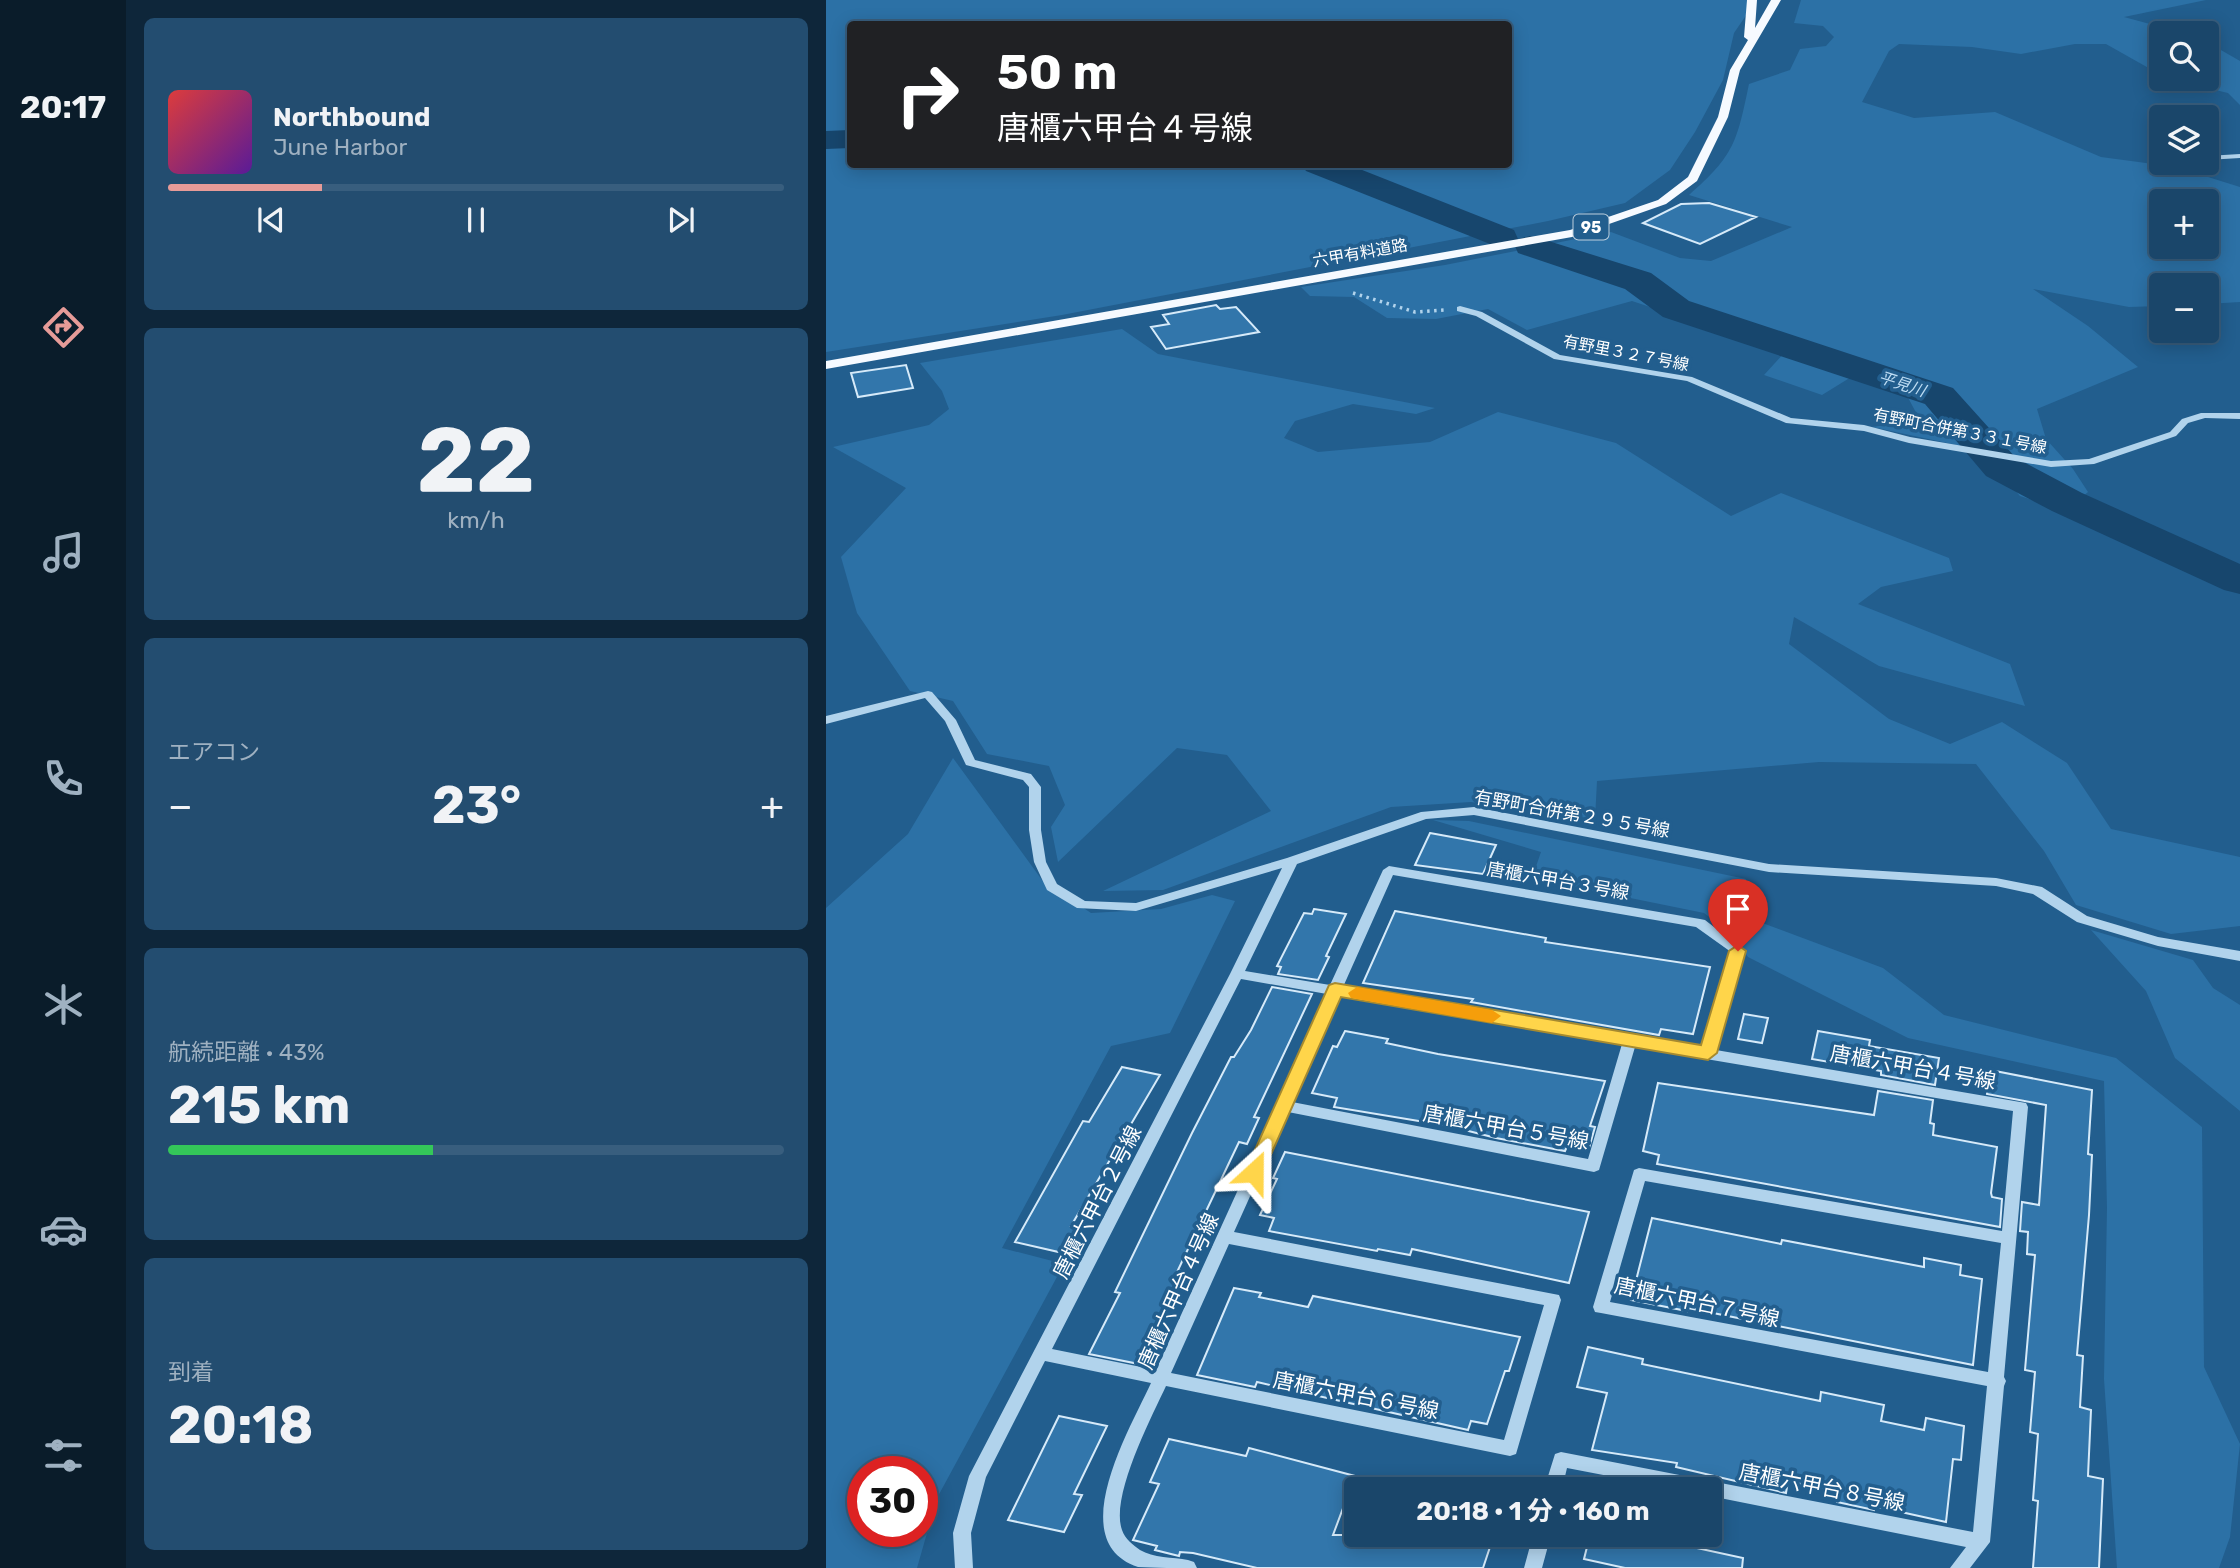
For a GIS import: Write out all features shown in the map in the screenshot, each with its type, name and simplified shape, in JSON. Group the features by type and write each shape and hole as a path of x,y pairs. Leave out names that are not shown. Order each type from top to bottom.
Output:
{"main road":[{"name":"95","path":"1748,44 1752,0"},
{"name":"六甲有料道路","path":"826,365 1572,233 1662,202 1693,178 1723,117 1735,70 1776,0"}],"street":[{"path":"2219,157 2240,156"},
{"name":"有野里３２７号線","path":"1460,309 1479,314 1557,358 1689,379 1789,421"},
{"name":"有野町合併第３３１号線","path":"1789,421 1864,428 2050,464 2090,462 2173,434 2185,421 2204,415 2240,416"},
{"name":"有野町合併第２９５号線","path":"826,720 928,694 950,720 970,762 1027,777 1035,787 1035,831 1040,862 1052,887 1082,905 1136,907 1292,861 1424,815 1474,811 1769,868 1996,882 2037,890 2082,919 2158,941 2240,956"},
{"name":"唐櫃六甲台２号線","path":"964,1568 962,1533 978,1476 1237,974 1292,861"},
{"name":"唐櫃六甲台３号線","path":"1335,990 1389,870 1700,923 1738,951 1708,1053"},
{"name":"唐櫃六甲台４号線","path":"1237,974 2021,1107 1998,1381 1981,1542"},
{"name":"唐櫃六甲台４号線","path":"1188,1568 1135,1557 1113,1534 1109,1507 1131,1445 1335,990"},
{"name":"唐櫃六甲台５号線","path":"1283,1106 1594,1166 1630,1040"},
{"name":"唐櫃六甲台７号線","path":"1998,1381 1601,1307 1639,1174 2010,1239"},
{"name":"唐櫃六甲台６号線","path":"1042,1354 1510,1449 1553,1300 1226,1237"},
{"name":"唐櫃六甲台８号線","path":"1556,1477 1561,1459 1652,1477"},
{"name":"唐櫃六甲台８号線","path":"1722,1491 1981,1542"},
{"path":"1959,1568 1981,1542"},
{"path":"1533,1568 1539,1547"}],"path":[{"path":"1345,293 1358,292 1415,312 1460,309"}],"shaded area":[{"path":"826,0 1747,0 1749,11 1734,33 1723,80 1695,132 1670,170 1625,203 1548,221 1062,315 826,352"},
{"path":"1801,0 2206,0 2124,17 2149,24 2149,68 2106,44 2075,44 2021,54 1972,47 1899,44 1889,51 1862,102 1914,118 1995,112 2101,157 2149,163 2149,175 2202,175 2240,187 2240,302 2219,303 2219,273 2149,273 2149,306 2129,307 2033,289 2088,326 2138,367 2037,409 2046,439 2073,469 2088,492 2066,511 2020,496 1980,450 1872,427 1920,420 1905,392 1856,374 1822,395 1764,375 1785,352 1632,301 1527,330 1488,309 1436,319 1387,318 1354,297 1310,296 1301,287 1445,265 1611,232 1680,258 1711,261 1792,227 1689,195 1716,169 1732,146 1749,84 1790,70 1800,49 1826,46 1834,37 1823,26 1794,23"},
{"path":"2219,49 2240,61 2240,105 2228,93 2219,91"},
{"path":"1122,329 1158,354 1435,408 1416,414 1353,404 1295,421 1284,438 1318,452 1430,442 1498,412 1616,443 1731,516 1781,493 1949,558 1953,571 1881,587 1858,604 2010,664 2025,706 1879,666 1794,617 1789,644 1889,719 1950,744 2002,722 2067,763 2111,829 2240,857 2240,926 2171,934 2076,905 2044,851 1976,764 1819,762 1597,781 1595,819 1471,802 1391,807 1163,890 1103,891 1271,811 1227,755 1177,748 1058,862 1051,827 1065,805 1049,766 987,754 953,701 910,691 857,613 841,557 906,488 833,447 929,425 949,409 942,391 920,363"},
{"path":"953,758 1042,880 1091,913 1161,909 1212,895 1235,901 1170,1033 1111,1046 1002,1248 1064,1264 938,1496 938,1456 847,1456 847,1547 923,1547 917,1568 826,1568 826,908 908,834"},
{"path":"1433,820 1469,821 1746,879 1757,921 1883,968 1944,1015 2116,1058 2202,1127 2204,1367 2240,1444 2230,1537 2219,1568 2117,1568 2104,1379 2107,1208 2104,1081 1908,1038 1748,957 1731,934 1704,913 1532,878 1541,852"},
{"path":"2091,930 2193,960 2213,988 2240,1005 2240,1111 2175,1058 2146,991"}],"building":[{"path":"1709,203 1756,217 1700,244 1643,223 1681,204"},
{"path":"1216,305 1220,309 1236,307 1259,332 1166,349 1151,327 1169,324 1163,315"},
{"path":"906,365 913,388 858,397 851,373"},
{"path":"1430,833 1496,845 1483,874 1415,865"},
{"path":"1314,909 1346,914 1318,980 1278,974 1281,967 1277,966 1304,913 1312,914"},
{"path":"1395,911 1546,938 1545,942 1710,967 1693,1034 1661,1029 1659,1035 1471,1002 1473,999 1363,983"},
{"path":"1272,987 1312,994 1254,1117 1259,1118 1247,1144 1239,1142 1178,1270 1183,1271 1153,1333 1159,1335 1144,1365 1089,1354 1120,1293 1115,1292 1192,1133 1231,1057 1234,1057 1251,1030"},
{"path":"1744,1014 1768,1018 1762,1043 1738,1039"},
{"path":"1345,1031 1388,1039 1386,1043 1438,1054 1605,1081 1590,1126 1595,1127 1589,1148 1568,1144 1565,1151 1449,1126 1334,1107 1337,1098 1312,1093 1333,1046 1337,1047"},
{"path":"1818,1031 1870,1040 1869,1046 1939,1058 1935,1085 1881,1075 1881,1071 1812,1059"},
{"path":"1122,1067 1160,1075 1071,1226 1077,1227 1063,1253 1015,1242 1083,1121 1089,1122"},
{"path":"1990,1070 2092,1090 2088,1154 2092,1155 2089,1215 2077,1355 2083,1356 2080,1407 2091,1410 2088,1476 2103,1479 2099,1568 2033,1568 2038,1501 2033,1500 2038,1434 2030,1432 2035,1372 2025,1370 2035,1255 2027,1254 2028,1232 2020,1231 2022,1202 2039,1205 2046,1105 1987,1094"},
{"path":"1658,1083 1874,1115 1878,1091 1933,1100 1930,1123 1934,1124 1933,1135 1997,1147 1991,1193 1992,1197 2002,1199 2000,1227 1657,1164 1659,1155 1643,1151"},
{"path":"1285,1152 1589,1212 1569,1283 1412,1249 1410,1255 1378,1249 1377,1251 1269,1231 1274,1218 1260,1215 1277,1179 1273,1178"},
{"path":"1652,1218 1781,1244 1782,1240 1924,1267 1924,1258 1961,1265 1960,1275 1982,1279 1973,1365 1688,1308 1687,1311 1631,1300"},
{"path":"1234,1288 1261,1293 1259,1297 1308,1307 1313,1296 1520,1337 1487,1424 1471,1421 1468,1430 1257,1382 1255,1387 1197,1375"},
{"path":"1588,1347 1643,1359 1642,1364 1820,1401 1821,1392 1884,1405 1881,1421 1924,1430 1926,1418 1964,1426 1961,1460 1953,1459 1946,1522 1874,1506 1874,1510 1837,1502 1838,1492 1788,1481 1786,1493 1676,1467 1677,1463 1592,1450 1607,1393 1577,1387"},
{"path":"1059,1416 1107,1426 1074,1494 1082,1495 1064,1532 1008,1520"},
{"path":"1169,1439 1246,1456 1249,1448 1355,1476 1344,1477 1344,1506 1333,1535 1344,1535 1344,1547 1490,1547 1483,1568 1257,1568 1193,1553 1180,1552 1179,1556 1155,1550 1157,1546 1133,1540 1159,1484 1150,1482"},
{"path":"1587,1547 1692,1547 1743,1558 1742,1568 1625,1568 1584,1559"}],"waterway":[{"name":"平見川","path":"826,140 847,139"},
{"name":"平見川","path":"1327,168 1502,237"},
{"name":"平見川","path":"1530,246 1638,281 1676,309 1907,383 1939,396 2001,467 2067,502 2240,581"}],"slow traffic":[{"path":"1357,993 1492,1016"}],"route":[{"path":"1254,1172 1335,990 1708,1053 1738,951"}]}
